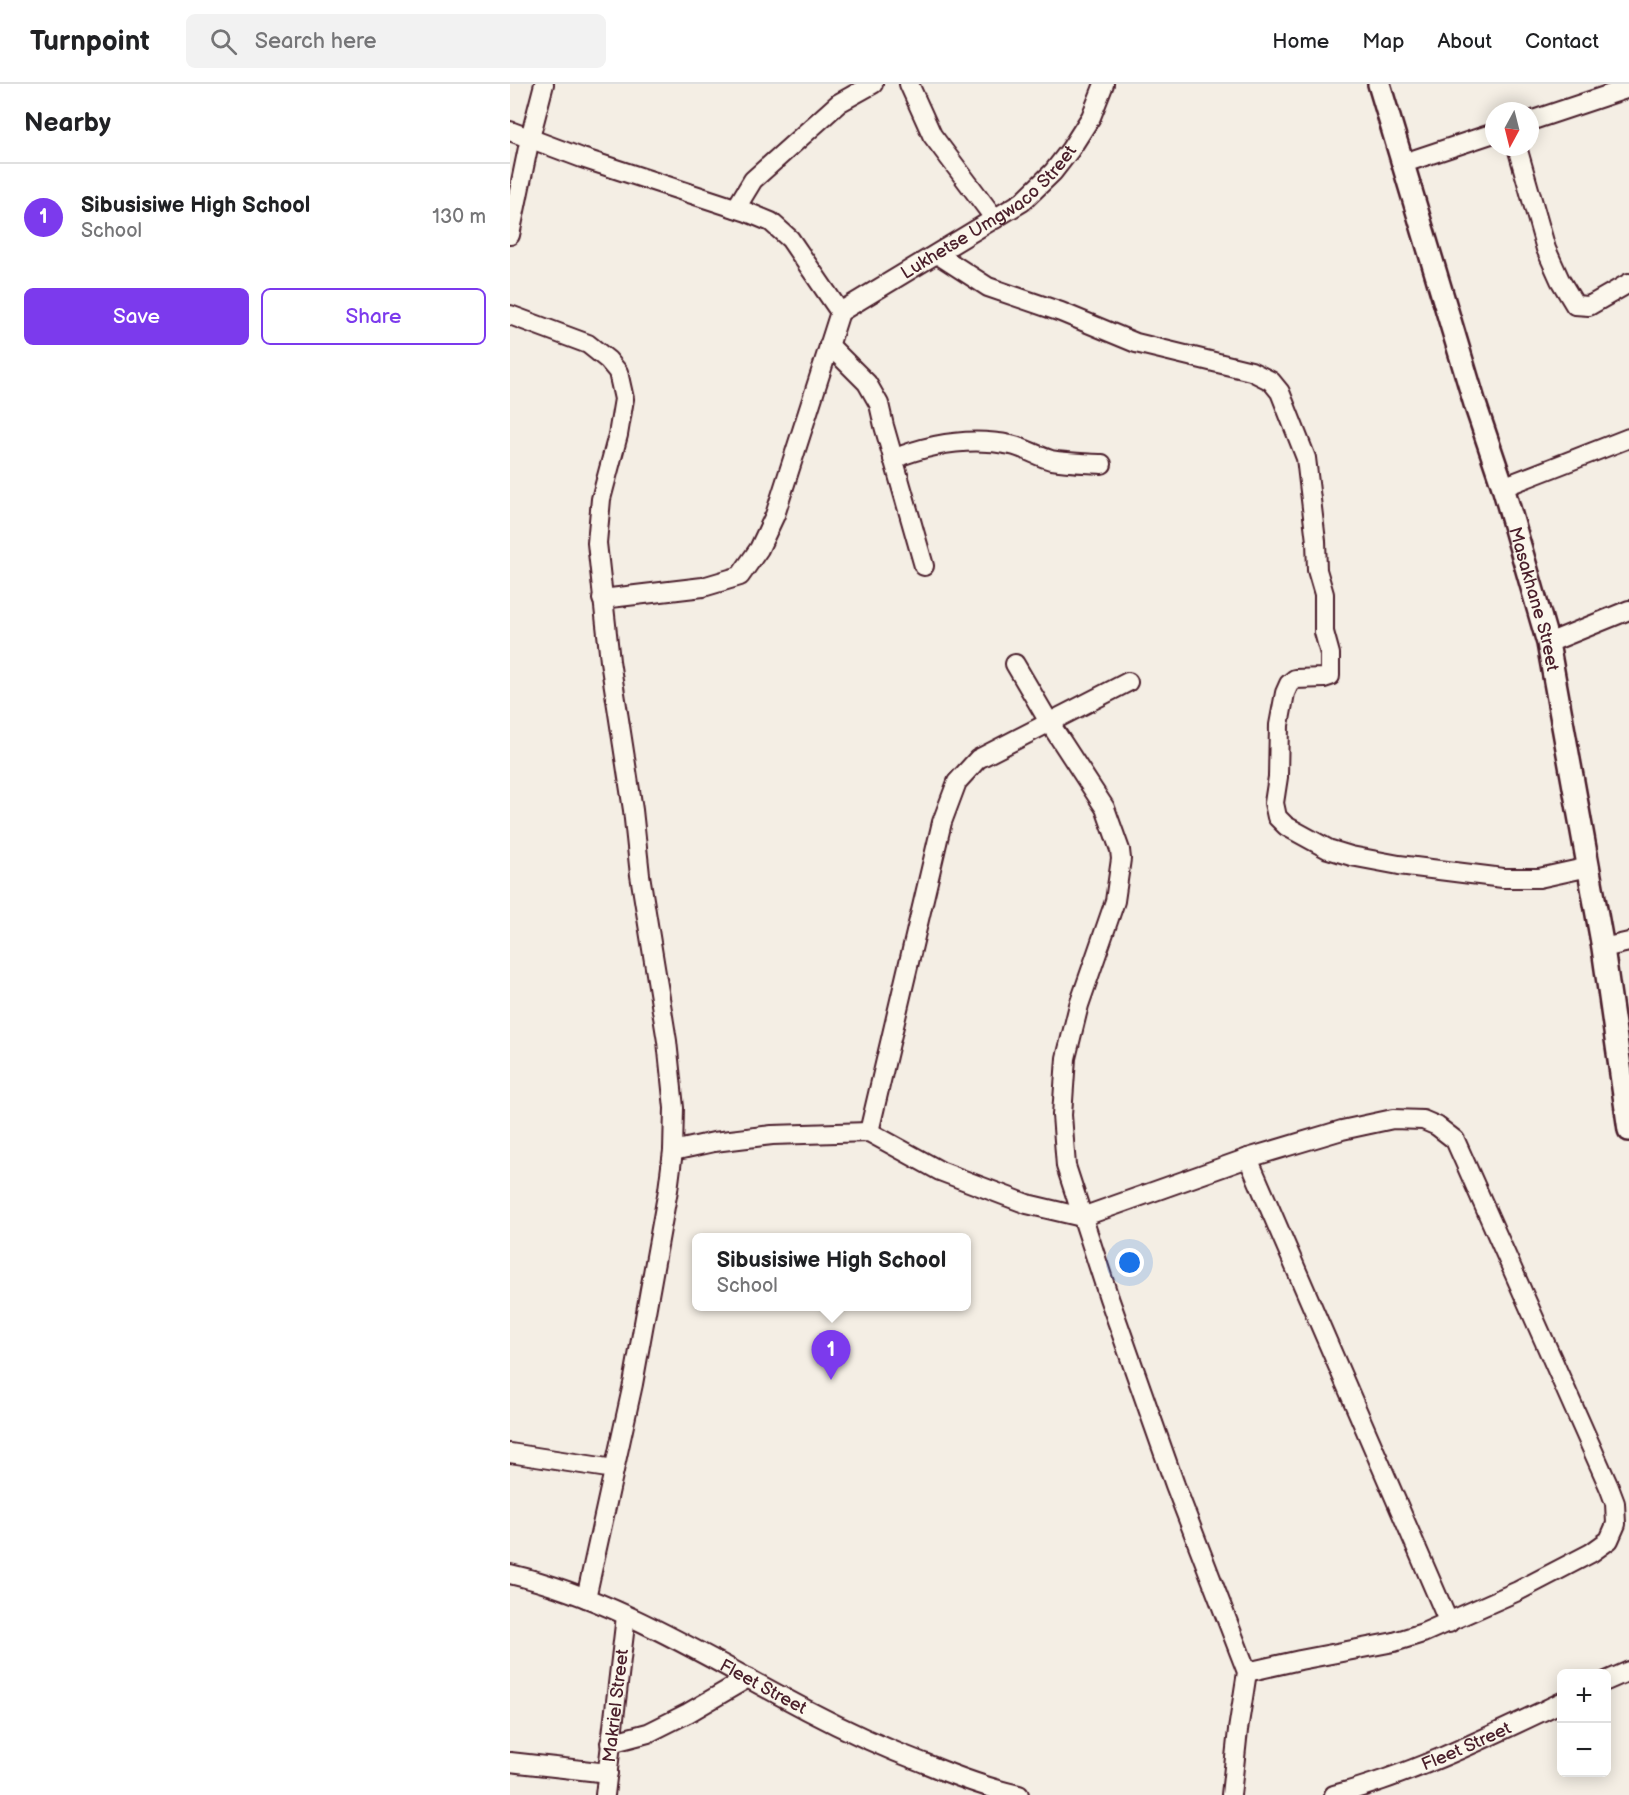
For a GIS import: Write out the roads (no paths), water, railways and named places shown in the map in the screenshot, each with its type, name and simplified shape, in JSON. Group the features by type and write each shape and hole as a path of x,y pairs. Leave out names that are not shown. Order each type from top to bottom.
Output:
{"street":[{"path":"510,235 544,84"},
{"path":"736,208 753,180 838,103 873,84"},
{"path":"909,84 932,135 995,219"},
{"name":"Lukhetse Umgwaco Street","path":"840,312 1022,202 1053,172 1070,150 1091,117 1104,84"},
{"name":"Masakhane Street","path":"1379,84 1450,325 1503,487 1548,643 1603,948 1629,1130"},
{"path":"1539,118 1629,88"},
{"path":"510,131 771,222 790,239 840,312 775,516 759,549 740,576 703,587 602,599"},
{"path":"1404,163 1485,136"},
{"path":"1520,156 1546,249 1560,280 1575,305 1589,306 1629,283"},
{"path":"937,254 988,287 1061,312 1136,343 1251,371 1271,381 1280,392 1306,458 1316,541 1317,570 1324,594 1324,632 1330,654 1330,676 1295,679 1289,684 1285,693 1279,725 1278,777 1274,803 1277,817 1287,826 1328,849 1390,864 1503,878 1539,878 1589,867"},
{"path":"510,315 588,344 608,360 618,372 624,399 618,435 601,499 597,543 602,599 633,810 640,875 667,1041 674,1108 673,1151 633,1384 586,1598"},
{"path":"829,345 867,383 879,404 924,567"},
{"path":"1503,487 1629,438"},
{"path":"893,459 928,447 974,441 1012,445 1051,460 1102,464"},
{"path":"1548,643 1629,610"},
{"path":"1015,664 1049,722 1105,808 1120,850 1121,859 1115,901 1079,1005 1066,1058 1062,1115 1066,1166 1179,1495 1247,1672 1231,1795"},
{"path":"869,1132 942,822 957,782 978,759 1128,682"},
{"path":"1603,948 1629,942"},
{"path":"673,1151 714,1142 772,1135 869,1132 940,1171 1027,1204 1082,1217 1248,1158 1342,1130 1393,1119 1423,1120 1437,1126 1455,1140 1609,1487 1615,1503 1616,1524 1609,1540 1591,1553 1518,1591 1449,1623 1394,1642 1247,1672"},
{"path":"1248,1158 1449,1623"},
{"path":"510,1453 614,1469"},
{"name":"Fleet Street","path":"510,1574 586,1598 663,1632 809,1711 891,1750 986,1787 1018,1795"},
{"name":"Makriel Street","path":"605,1795 626,1616"},
{"path":"1611,1679 1629,1671"},
{"path":"610,1743 648,1733 748,1678"},
{"name":"Fleet Street","path":"1334,1795 1409,1770 1557,1704"},
{"path":"510,1762 608,1773"}],"place":[{"name":"Sibusisiwe High School","path":"831,1380"}]}
